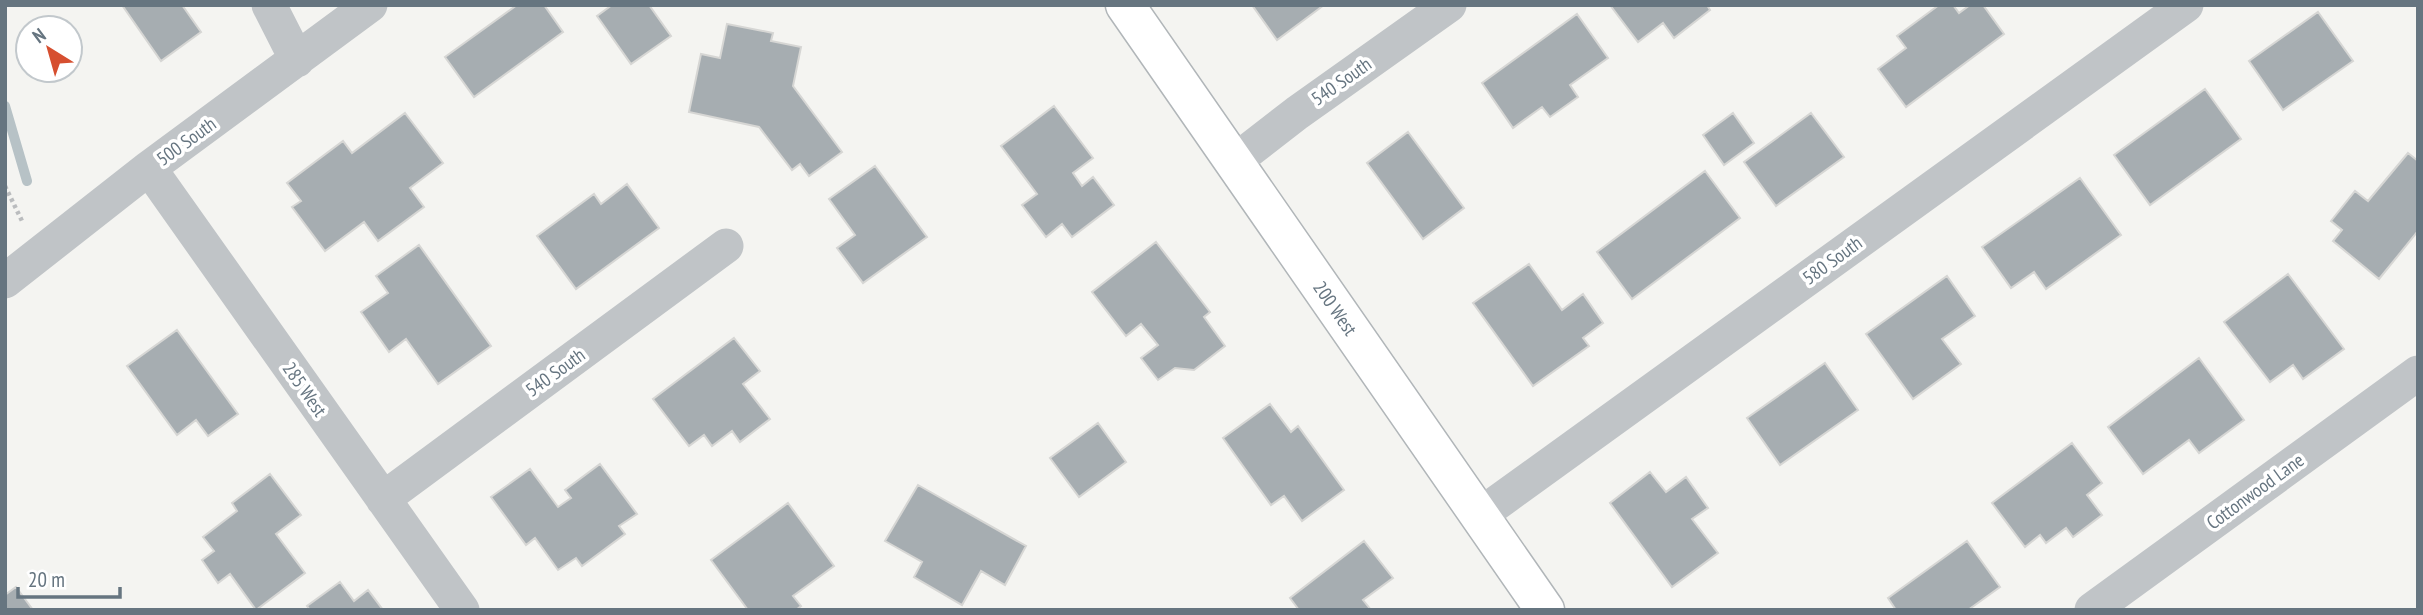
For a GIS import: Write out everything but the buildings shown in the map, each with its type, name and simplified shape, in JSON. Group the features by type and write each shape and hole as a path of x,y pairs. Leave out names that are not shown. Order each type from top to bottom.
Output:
{"street":[{"path":"269,5 297,60"},
{"name":"500 South","path":"5,281 149,168 370,5"},
{"name":"200 West","path":"1125,5 1236,161 1545,610"},
{"name":"540 South","path":"1236,161 1297,113 1450,5"},
{"name":"580 South","path":"1480,515 2186,5"},
{"name":"285 West","path":"149,168 462,610"},
{"name":"540 South","path":"383,499 726,246"},
{"name":"Cottonwood Lane","path":"2092,610 2418,373"}],"waterway":[{"path":"5,106 27,181"}]}
